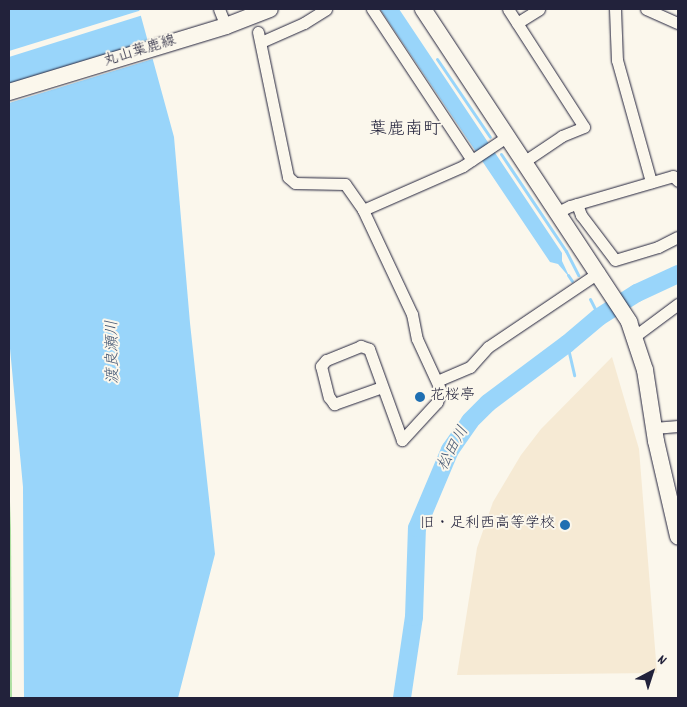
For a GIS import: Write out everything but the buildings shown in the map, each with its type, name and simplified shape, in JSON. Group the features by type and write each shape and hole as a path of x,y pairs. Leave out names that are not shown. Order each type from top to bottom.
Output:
{"street":[{"path":"218,9 220,27"},
{"name":"丸山葉鹿線","path":"9,92 220,27 270,9"},
{"path":"326,9 304,23 259,37 288,177 295,183 345,184 363,210 412,314 416,339 438,381 441,391 437,402 402,440 369,349 361,346 326,360 321,366 329,397 334,404 382,387"},
{"path":"372,9 475,158"},
{"path":"423,9 604,279 634,334 650,395 654,428 678,536"},
{"path":"508,9 584,126 562,136 525,161"},
{"path":"517,23 539,9"},
{"path":"615,9 617,60 651,182"},
{"path":"646,9 678,22"},
{"path":"363,210 475,158 508,136"},
{"path":"558,212 578,204 673,176 678,181"},
{"path":"578,204 581,215 615,260 658,248 678,237"},
{"path":"438,381 470,367 488,347 604,279"},
{"path":"634,334 678,304"},
{"path":"654,428 678,426"}],"shaded area":[{"name":"旧・足利西高等学校","path":"612,357 639,449 657,673 457,675 477,548 493,502 521,455 541,429"}],"green space":[{"path":"9,474 11,529 12,698 9,698"}],"water":[{"name":"渡良瀬川","path":"9,9 139,9 174,137 190,323 215,554 178,698 24,698 23,487 9,338"},
{"path":"380,9 399,9 562,253 562,261 570,278 558,264 550,262"}],"pier":[{"path":"142,10 143,15 9,57 9,51"},
{"path":"152,43 156,58 9,103 9,87"}],"waterway":[{"path":"437,59 490,137"},
{"path":"501,154 566,251 578,275"},
{"name":"松田川","path":"402,698 414,617 417,528 450,450 470,421 488,403 567,344 599,317 637,293 678,274"},
{"path":"568,275 572,281"},
{"path":"590,299 599,317"},
{"path":"567,344 574,375"}],"place":[{"name":"花桜亭","path":"420,397"},
{"name":"旧・足利西高等学校","path":"565,525"}],"district":[{"name":"葉鹿南町","path":"405,131"}]}
